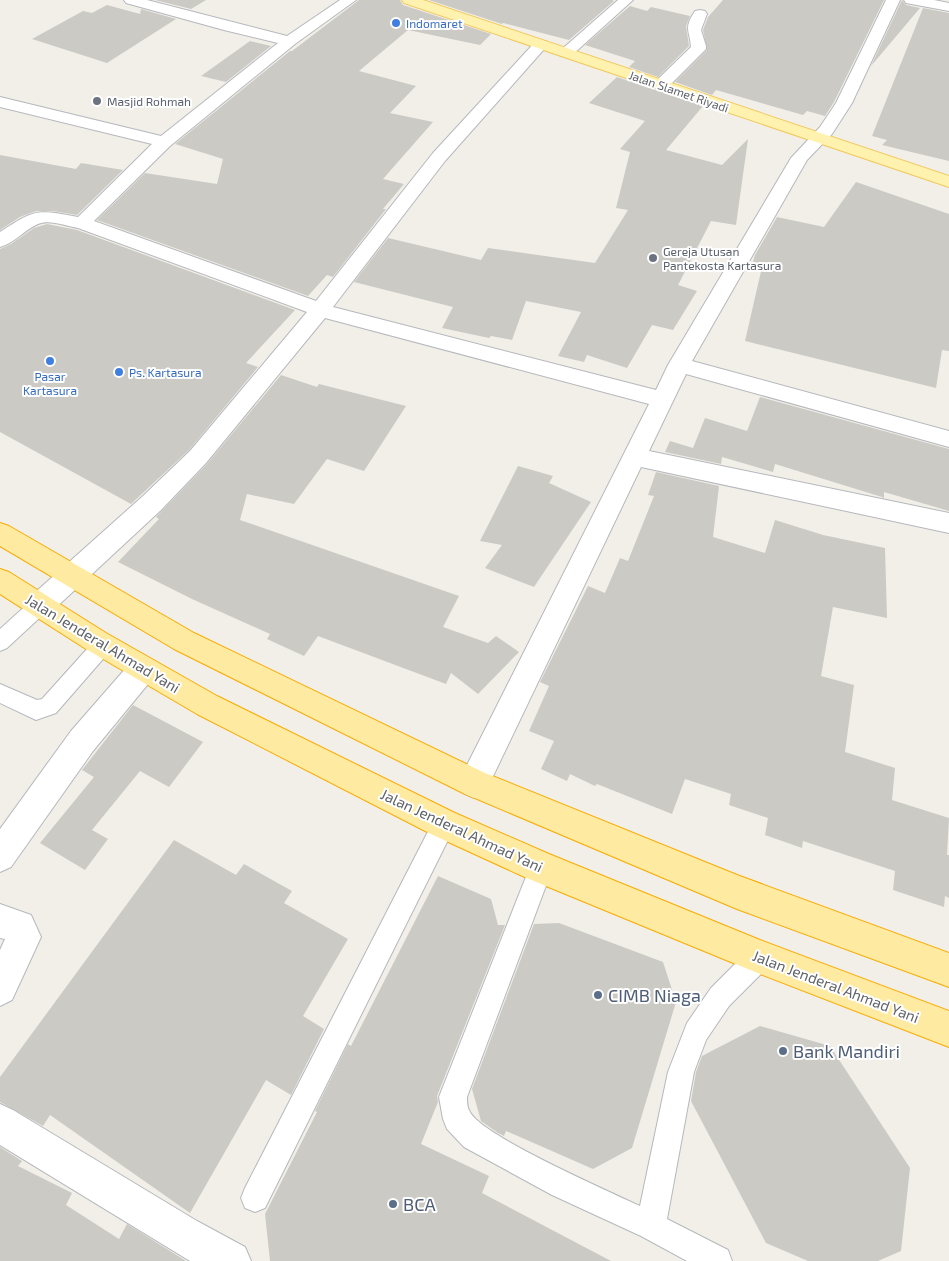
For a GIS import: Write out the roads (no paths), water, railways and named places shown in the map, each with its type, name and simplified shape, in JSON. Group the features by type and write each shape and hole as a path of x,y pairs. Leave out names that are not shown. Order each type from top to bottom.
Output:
{"highway":[{"path":"0,532 72,577 184,641 474,783 737,892 949,970"},
{"name":"Jalan Jenderal Ahmad Yani","path":"0,580 103,645 207,705 444,824 541,867 760,957 949,1030"}],"main road":[{"name":"Jalan Slamet Riyadi","path":"417,1 949,182"}],"street":[{"path":"131,0 229,27 290,41"},
{"path":"82,223 164,142 290,41 349,0"},
{"path":"566,52 626,0"},
{"path":"474,783 679,365 800,158 834,119 844,103 893,0"},
{"path":"911,0 949,7"},
{"path":"661,85 698,48 694,30 700,14"},
{"path":"40,605 152,503 198,457 320,310 439,157 542,44"},
{"path":"0,102 164,142"},
{"path":"0,242 34,218 49,217 82,223 320,310 661,399"},
{"path":"679,365 949,439"},
{"path":"633,457 949,523"},
{"path":"0,856 82,741 143,669"},
{"path":"0,921 19,927 24,937 0,988"},
{"path":"0,1123 183,1235 231,1261"}],"lane":[{"path":"0,642 40,605"},
{"path":"0,693 36,710 49,706 103,645"},
{"path":"255,1198 444,824"},
{"path":"541,867 453,1097 456,1119 474,1137 562,1185 652,1226 716,1261"},
{"path":"652,1226 681,1072 696,1032 720,997 760,957"}],"place":[{"name":"Indomaret","path":"396,23"},
{"name":"Masjid Rohmah","path":"97,101"},
{"name":"Gereja Utusan Pantekosta Kartasura","path":"653,258"},
{"name":"Pasar Kartasura","path":"50,361"},
{"name":"Ps. Kartasura","path":"119,372"},
{"name":"CIMB Niaga","path":"598,995"},
{"name":"Bank Mandiri","path":"783,1051"},
{"name":"BCA","path":"393,1204"}]}
